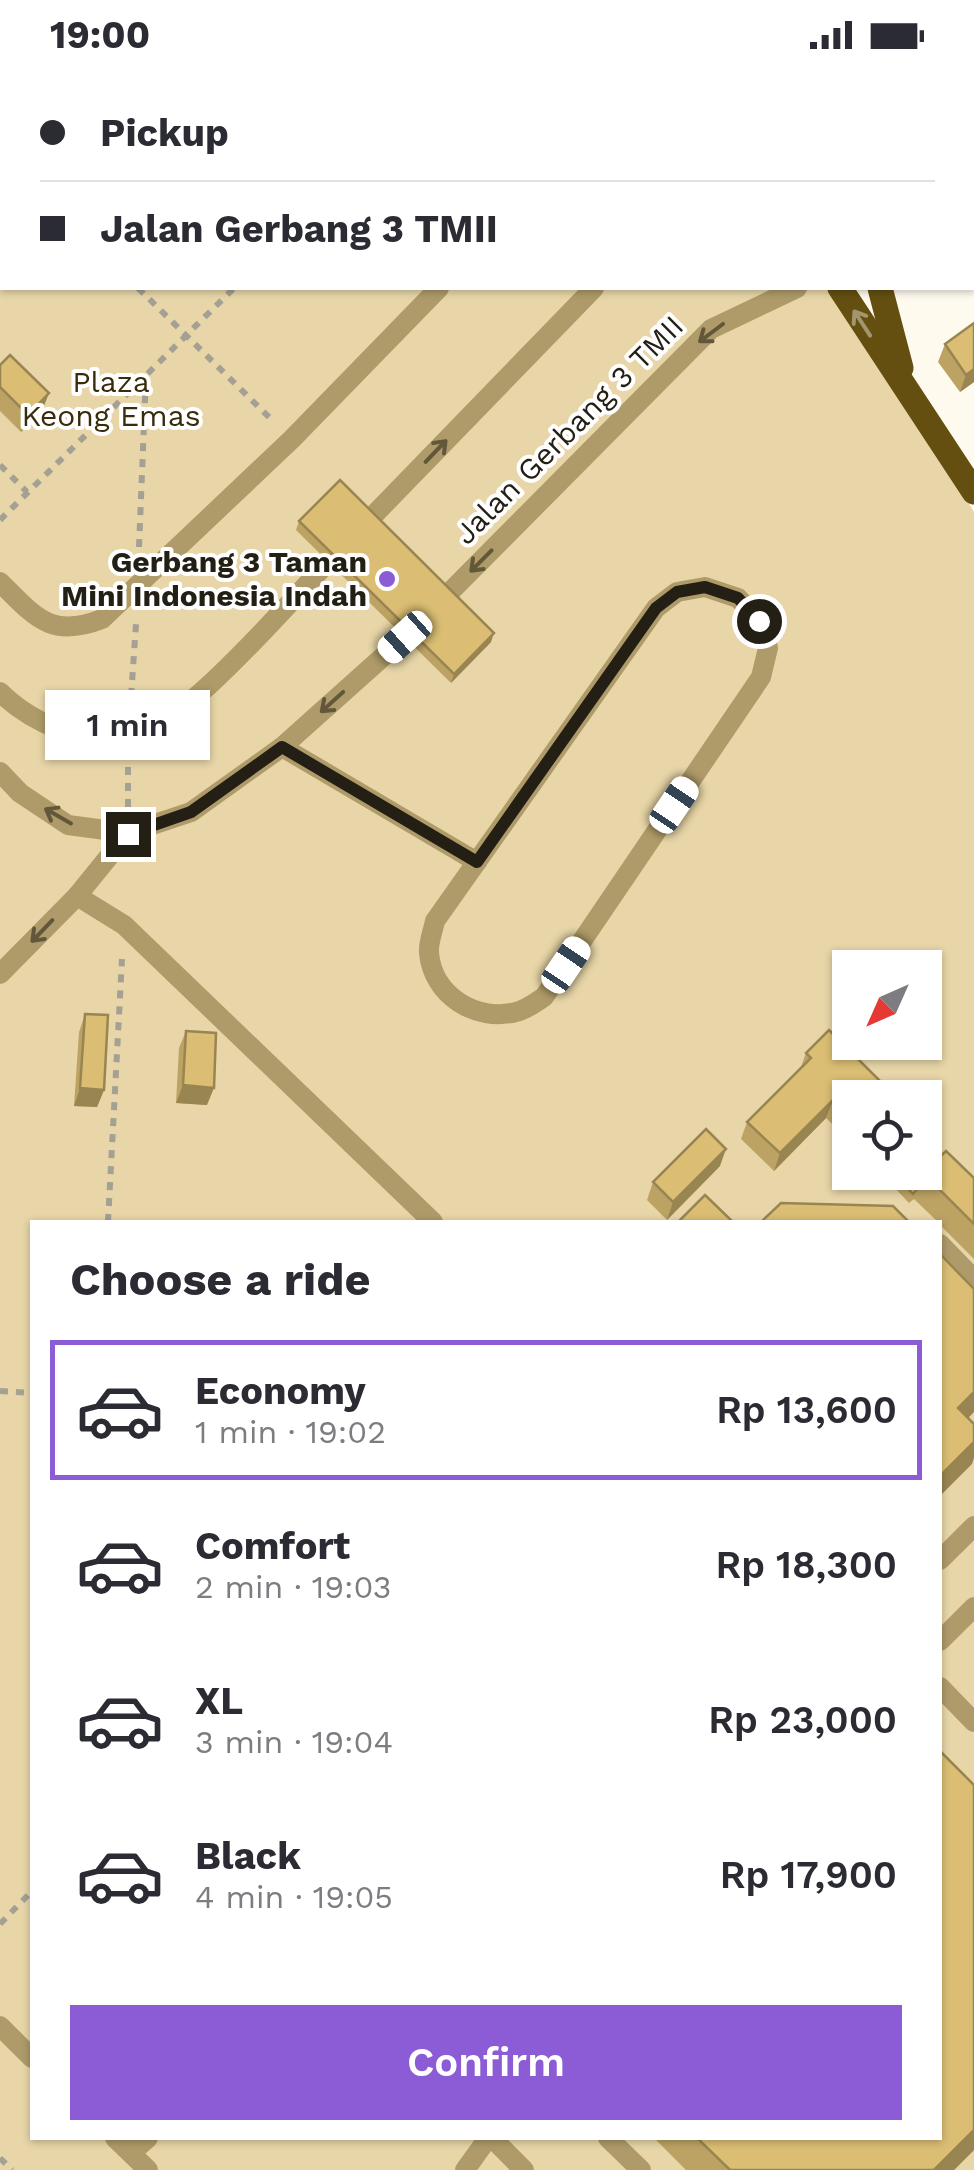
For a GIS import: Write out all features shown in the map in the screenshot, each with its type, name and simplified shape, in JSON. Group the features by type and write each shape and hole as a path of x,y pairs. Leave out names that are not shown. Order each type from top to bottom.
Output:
{"main road":[{"path":"841,290 974,492"},
{"path":"881,290 908,392"}],"lane":[{"path":"0,582 23,605 54,626 80,628 102,619 292,439 437,290"},
{"path":"368,521 592,290"},
{"name":"Jalan Gerbang 3 TMII","path":"445,598 711,329 793,290"},
{"path":"0,692 52,727 91,740 128,739 160,724 202,692 328,562"},
{"path":"705,587 738,598 759,621 768,648 761,677 544,997 520,1012 489,1015 460,1005 436,980 429,950 435,921 477,862 656,608 677,592 705,587"},
{"path":"0,772 20,793 68,824 128,834 191,812 282,747 405,637"},
{"path":"282,747 477,862"},
{"path":"0,974 76,896 128,834"},
{"path":"76,896 124,925 431,1220"},
{"path":"942,1246 974,1279"},
{"path":"942,1558 974,1526"},
{"path":"942,1639 970,1618"},
{"path":"942,1689 974,1722"},
{"path":"0,2026 30,2056"},
{"path":"116,2140 148,2170"},
{"path":"131,2154 146,2140"},
{"path":"465,2170 488,2140"},
{"path":"492,2140 524,2170"},
{"path":"610,2140 642,2170"}],"path":[{"path":"140,290 292,439"},
{"path":"0,520 232,290"},
{"path":"128,834 128,739 146,375"},
{"path":"0,466 27,492"},
{"path":"108,1220 124,925"},
{"path":"0,1391 30,1393"},
{"path":"0,1924 30,1893"},
{"path":"0,2158 12,2170"}],"green space":[{"name":"Plaza Keong Emas","path":"0,290 838,290 974,512 974,2170 0,2170"}],"building":[{"path":"974,323 974,369 966,375 945,344"},
{"path":"10,355 49,393 28,415 0,387 0,365"},
{"name":"Gerbang 3 Taman Mini Indonesia Indah","path":"340,480 494,633 454,674 299,521"},
{"path":"85,1014 108,1015 104,1090 80,1088"},
{"path":"829,1030 832,1060 859,1060 879,1080 832,1080 832,1101 780,1153 747,1122 811,1058 806,1053"},
{"path":"186,1031 216,1033 214,1088 183,1085"},
{"path":"706,1129 726,1149 673,1202 653,1182"},
{"path":"946,1151 974,1178 974,1224 940,1190 942,1155"},
{"path":"705,1195 731,1220 680,1220"},
{"path":"781,1203 893,1206 907,1220 763,1220"},
{"path":"942,1256 974,1289 974,1392 958,1408 974,1424 974,1442 942,1474"},
{"path":"942,1753 974,1785 974,2130 934,2170 730,2170 699,2140 942,2140"}],"place":[{"name":"Gerbang 3 Taman Mini Indonesia Indah","path":"387,579"}],"route":[{"path":"128,834 191,812 282,747 477,862 656,608 677,592 705,587 738,598 759,621"}]}
